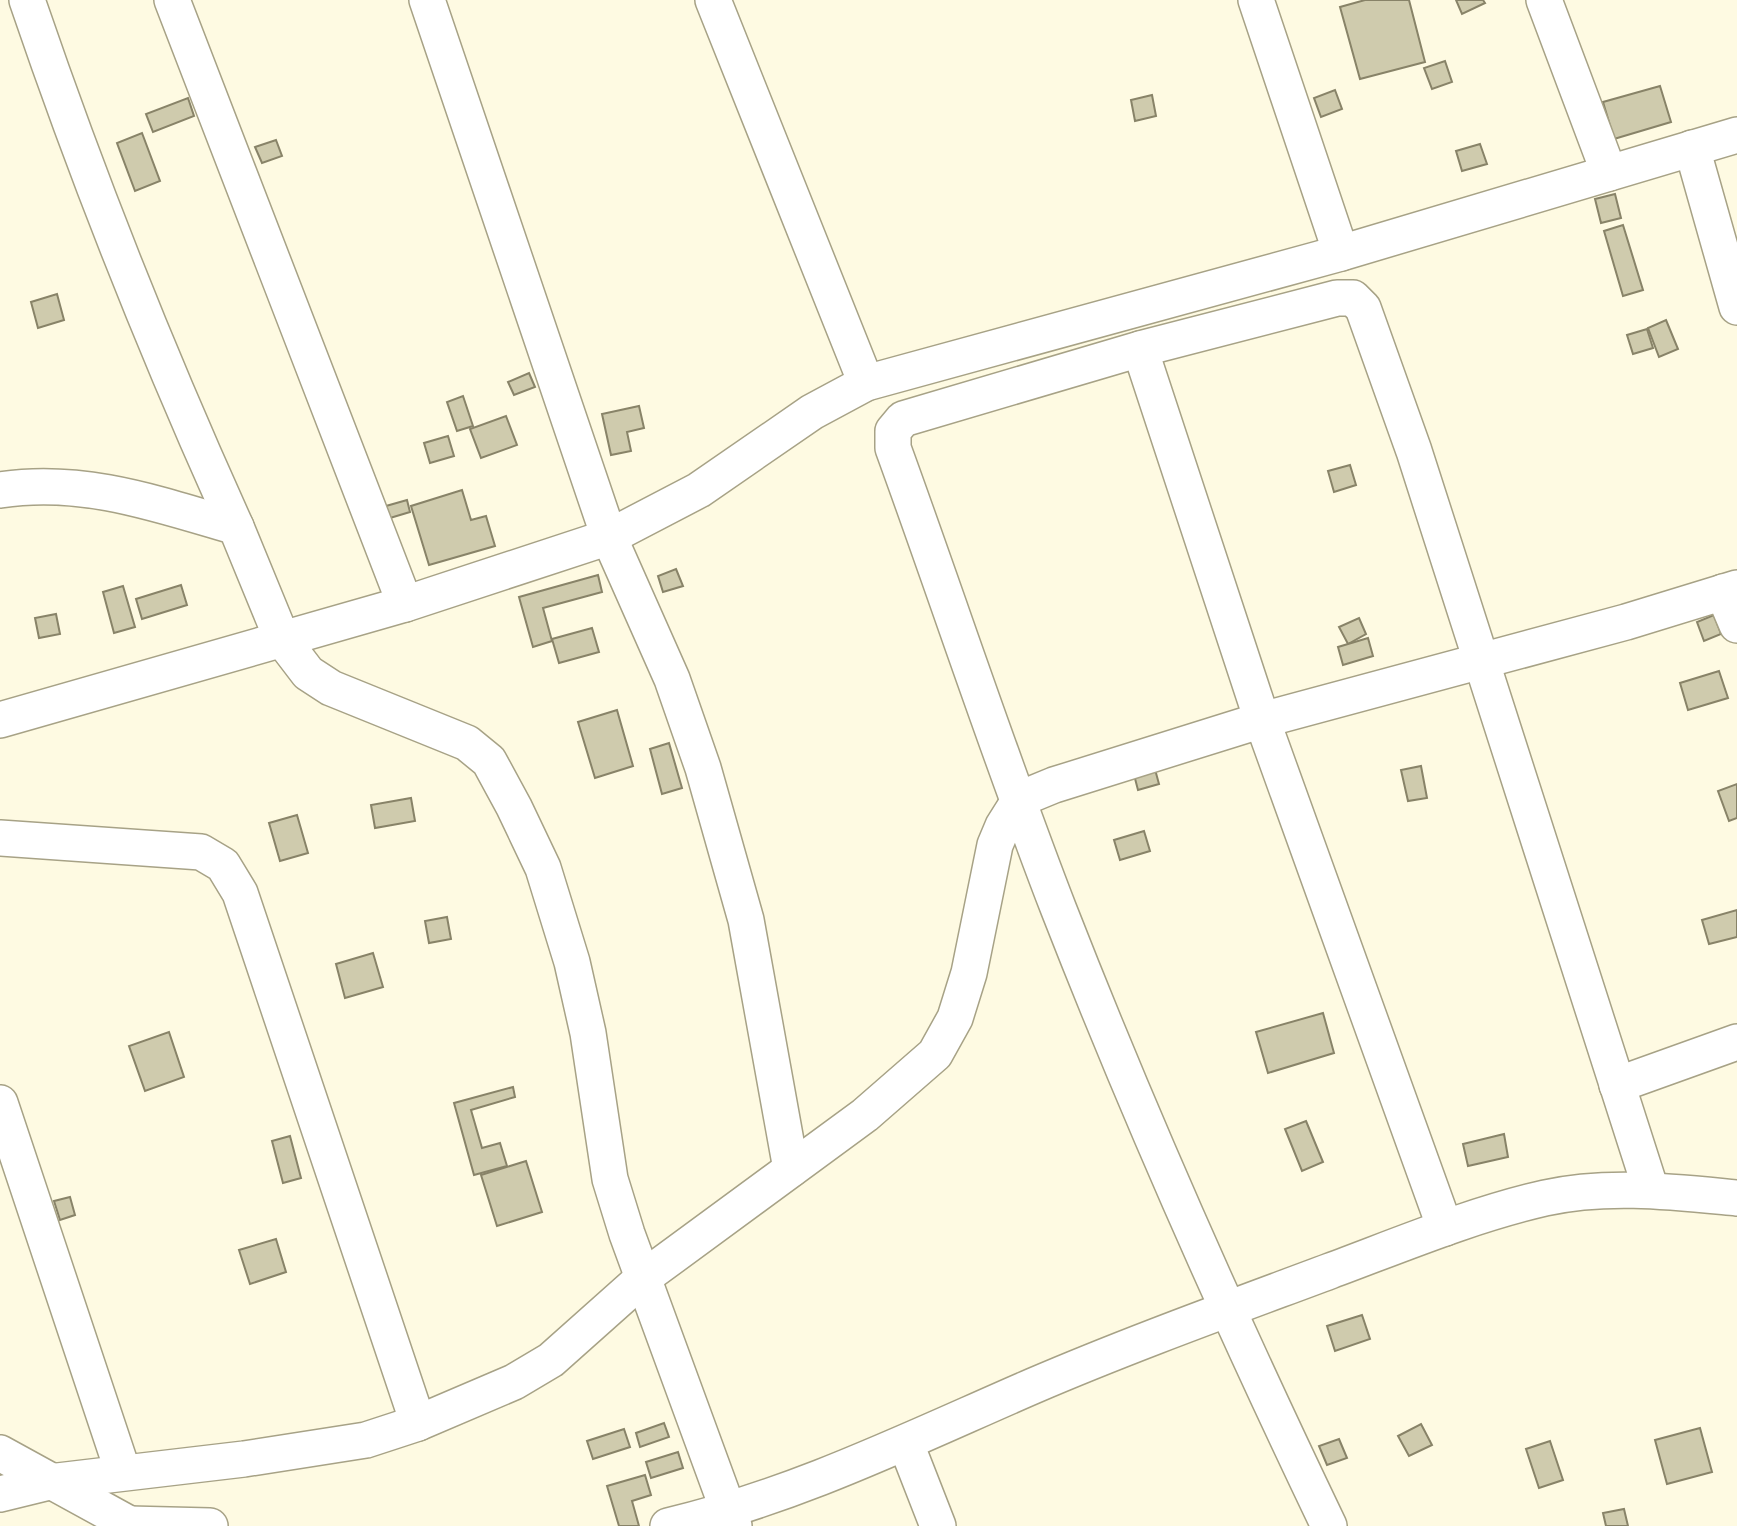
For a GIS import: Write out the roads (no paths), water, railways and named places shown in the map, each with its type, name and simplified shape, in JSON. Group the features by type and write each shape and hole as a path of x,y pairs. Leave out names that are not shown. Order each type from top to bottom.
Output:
{"street":[{"path":"27,0 67,118 170,383 236,527 282,639 308,673 331,688 467,743 489,761 543,868 572,962 588,1033 610,1179 643,1278 731,1519"},
{"path":"172,0 405,604"},
{"path":"427,0 609,537 671,679 729,851 762,999 791,1169"},
{"path":"713,0 866,383"},
{"path":"1256,0 1341,253"},
{"path":"1544,0 1609,173"},
{"path":"0,720 405,604 609,537 699,490 812,412 866,383 1341,253 1737,135"},
{"path":"1692,148 1737,307"},
{"path":"1329,1526 1226,1311 1110,1036 1020,799 893,448 893,431 903,419 1140,349 1337,298 1353,298 1363,308 1414,451 1651,1190"},
{"path":"1140,349 1262,720 1445,1228"},
{"path":"0,490 66,486 107,491 236,527"},
{"path":"0,1494 49,1482 244,1459 366,1440 418,1423 514,1382 551,1360 643,1278 865,1115 935,1054 954,1018 969,973 995,845 1020,799 1054,785 1262,720 1480,662 1730,590 1737,625"},
{"path":"0,838 201,852 223,865 240,893 418,1423"},
{"path":"1617,1085 1737,1042"},
{"path":"0,1102 124,1472"},
{"path":"668,1526 731,1519 1093,1361 1445,1228 1545,1198 1651,1190 1737,1198"},
{"path":"906,1444 938,1526"},
{"path":"0,1453 131,1525 210,1526"}]}
